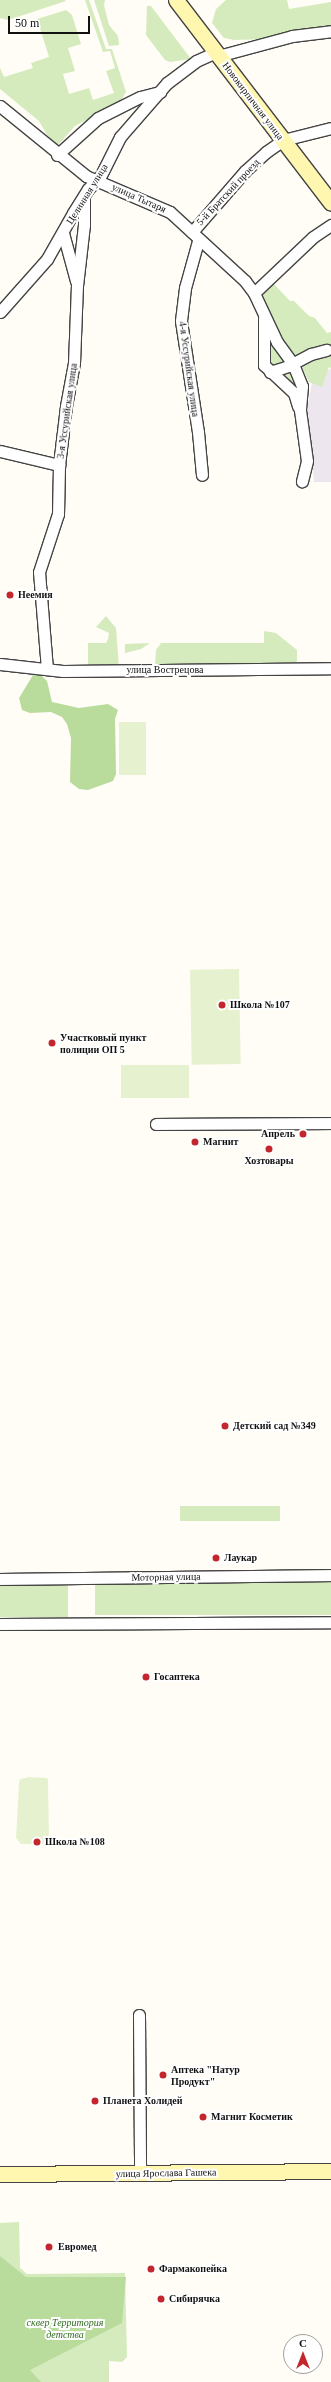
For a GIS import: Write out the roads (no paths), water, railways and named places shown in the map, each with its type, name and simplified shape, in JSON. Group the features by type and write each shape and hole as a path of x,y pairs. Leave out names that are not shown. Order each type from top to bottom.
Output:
{"main road":[{"name":"Новокирпичная улица","path":"176,0 331,203"},
{"name":"улица Ярослава Гашека","path":"0,2174 331,2171"}],"street":[{"name":"Целинная улица","path":"0,312 47,259 84,198 104,170 120,138 177,74 217,54 292,36 331,31"},
{"path":"57,155 98,118 140,97 160,92"},
{"name":"улица Тытаря","path":"0,106 57,155 96,180 170,212 245,281 254,293 277,342 293,364 302,386 300,410 307,461 302,481"},
{"name":"5-й Братский проезд","path":"195,236 245,171 283,140 331,128"},
{"name":"3-я Уссурийская улица","path":"47,669 40,572 58,514 59,465 65,429 66,406 74,363 77,286 84,225 84,198"},
{"path":"254,293 313,237 331,225"},
{"path":"63,233 77,286"},
{"name":"4-я Уссурийская улица","path":"195,236 185,288 181,321 198,432 202,475"},
{"name":"улица Тытаря","path":"262,309 265,329 262,359 270,372 294,394 300,410"},
{"path":"270,372 293,364 311,354 326,350"},
{"path":"0,451 59,465"},
{"name":"улица Вострецова","path":"0,664 63,671 331,668"},
{"path":"156,1124 331,1123"},
{"name":"Моторная улица","path":"0,1579 331,1575"},
{"path":"0,1624 331,1622"},
{"path":"139,2015 140,2173"}],"place":[{"name":"Неемия","path":"10,595"},
{"name":"Школа №107","path":"222,1005"},
{"name":"Участковый пункт полиции ОП 5","path":"52,1043"},
{"name":"Апрель","path":"303,1134"},
{"name":"Магнит","path":"195,1142"},
{"name":"Хозтовары","path":"269,1149"},
{"name":"Детский сад №349","path":"225,1426"},
{"name":"Лаукар","path":"216,1558"},
{"name":"Госаптека","path":"146,1677"},
{"name":"Школа №108","path":"37,1842"},
{"name":"Аптека \"Натур Продукт\"","path":"163,2075"},
{"name":"Планета Холидей","path":"95,2101"},
{"name":"Магнит Косметик","path":"203,2117"},
{"name":"Евромед","path":"49,2247"},
{"name":"Фармакопейка","path":"151,2269"},
{"name":"Сибирячка","path":"161,2299"}],"park label":[{"name":"сквер Территория детства","path":"65,2328"}]}
